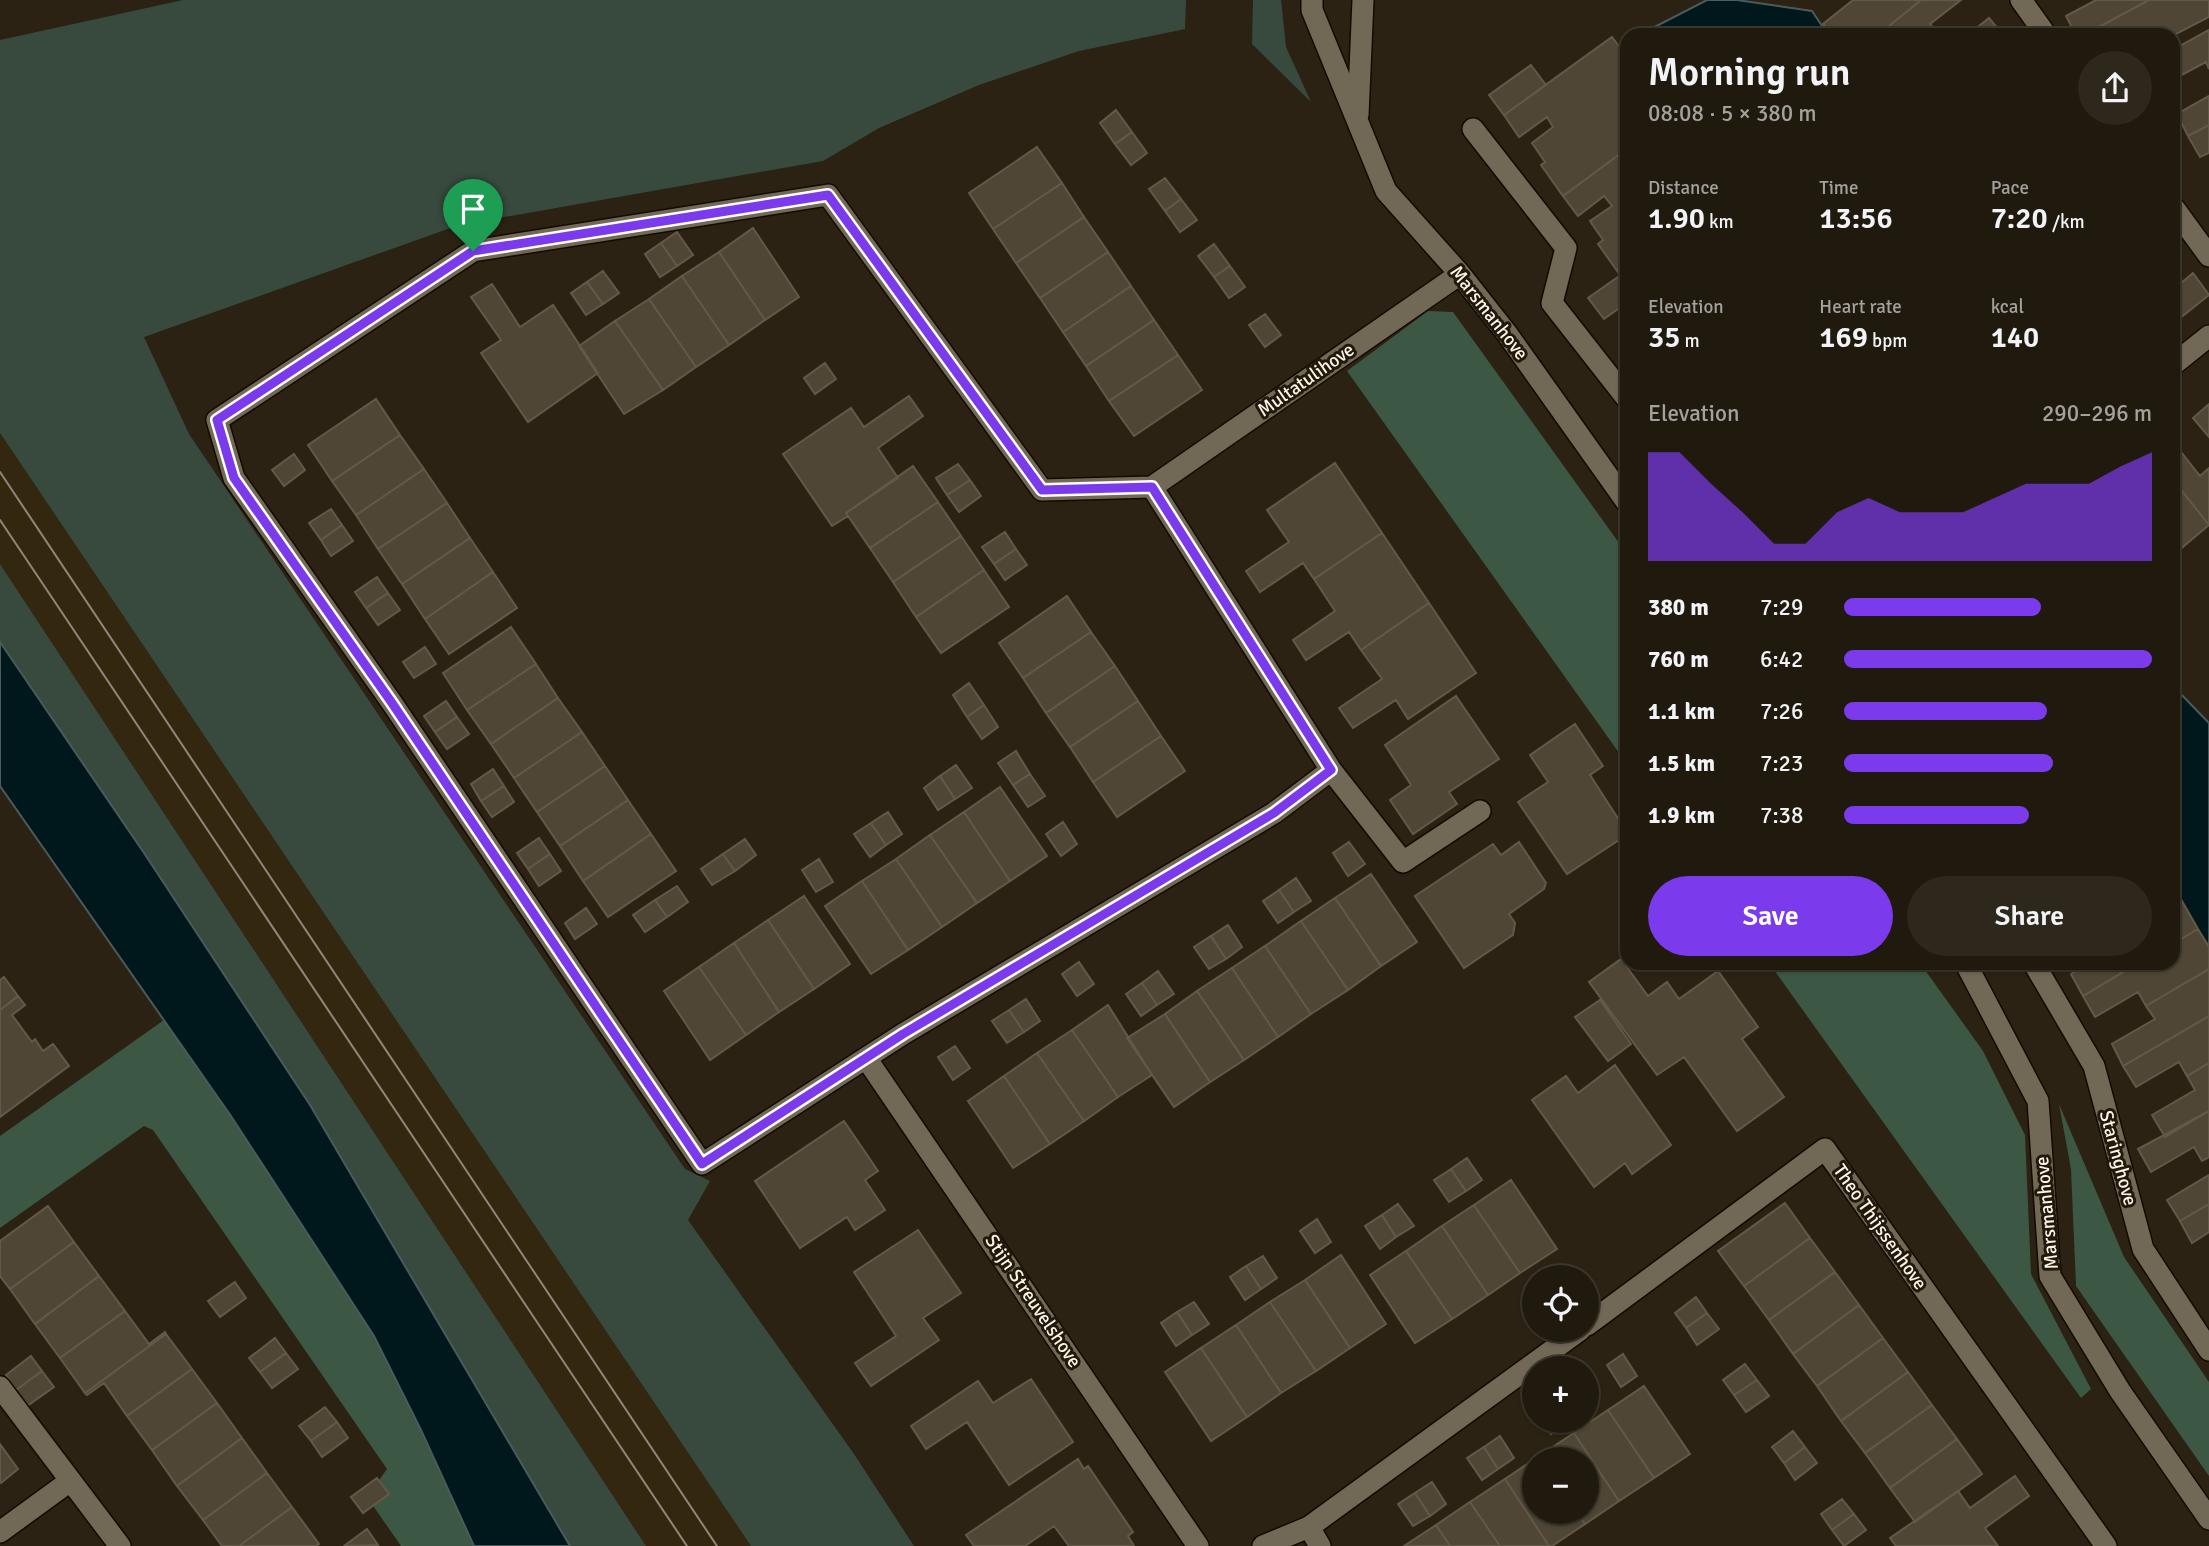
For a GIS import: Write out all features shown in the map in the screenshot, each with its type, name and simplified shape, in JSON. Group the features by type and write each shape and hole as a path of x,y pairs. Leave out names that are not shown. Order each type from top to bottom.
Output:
{"street":[{"name":"Marsmanhove","path":"1312,0 1312,9 1386,191 1460,274 1508,335 1620,493"},
{"name":"Marsmanhove","path":"1357,120 1363,0"},
{"path":"2021,0 2041,28"},
{"path":"1473,129 1566,248 1552,303 1620,390"},
{"path":"1331,770 1274,813 866,1058 702,1164 392,703 234,478 217,420 473,251 828,195 1042,490 1152,487 1331,770 1403,862 1480,811"},
{"path":"2180,216 2209,256"},
{"name":"Multatulihove","path":"1152,487 1460,274"},
{"path":"2180,359 2209,336"},
{"name":"Marsmanhove","path":"1969,970 2038,1101 2050,1276 2120,1391 2209,1519"},
{"name":"Staringhove","path":"2038,970 2094,1066 2143,1249 2209,1350"},
{"name":"Stijn Streuvelshove","path":"866,1058 1199,1546"},
{"name":"Theo Thijssenhove","path":"1599,1316 1825,1149 2106,1546"},
{"path":"1263,1546 1309,1527 1563,1342"},
{"path":"0,1387 120,1546"},
{"path":"0,1532 70,1481"},
{"path":"1309,1527 1321,1546"}],"shaded area":[{"path":"0,433 751,1546 646,1546 0,564"}],"green space":[{"path":"183,0 1186,0 1185,29 1079,51 979,85 879,128 823,161 459,225 144,337 189,434 685,1169 710,1181 688,1220 854,1454 914,1546 751,1546 0,433 0,40"},
{"path":"1253,0 1281,0 1286,47 1311,102 1252,44"},
{"path":"1428,311 1453,312 1620,544 1620,754 1347,371"},
{"path":"0,564 646,1546 570,1546 310,1105 144,853 0,642"},
{"path":"1774,970 1925,970 1983,1051 2025,1135 2031,1274 2091,1389 2081,1398"},
{"path":"164,1020 231,1116 374,1336 474,1546 401,1546 367,1497 387,1469 153,1130 144,1126 0,1228 0,1136"},
{"path":"2059,1104 2124,1257 2209,1382 2209,1476 2076,1286 2071,1169"}],"water":[{"path":"1707,0 1737,0 1812,11 1823,28 1653,28"},
{"path":"0,642 144,853 310,1105 570,1546 474,1546 374,1336 231,1116 0,786"},
{"path":"2180,693 2209,723 2209,947 2180,902"}],"building":[{"path":"1853,0 1921,0 1887,28 1826,28 1823,24"},
{"path":"1921,0 1961,0 1930,24 1933,28 1887,28"},
{"path":"2096,0 2149,0 2097,28 2072,28 2066,16"},
{"path":"2149,0 2209,0 2209,17 2180,32 2180,28 2097,28"},
{"path":"1989,18 1997,28 1977,28"},
{"path":"2209,30 2209,69 2206,62 2180,76 2180,46"},
{"path":"1612,37 1620,48 1620,154 1563,196 1541,165 1545,162 1532,143 1553,127 1547,117 1519,137 1504,115"},
{"path":"1531,65 1546,85 1504,115 1489,95"},
{"path":"2209,96 2209,125 2188,136 2180,120 2180,112"},
{"path":"1116,110 1132,132 1115,144 1100,123"},
{"path":"2209,125 2209,153 2200,157 2188,136"},
{"path":"1132,132 1147,153 1131,165 1115,144"},
{"path":"1037,147 1062,183 993,229 969,193"},
{"path":"1620,154 1620,275 1598,244 1603,240 1590,221 1612,206 1604,196 1578,216 1563,196"},
{"path":"1165,178 1181,199 1165,211 1149,189"},
{"path":"1062,183 1084,217 1016,263 993,229"},
{"path":"1181,199 1197,220 1180,232 1165,211"},
{"path":"1084,217 1108,252 1040,298 1016,263"},
{"path":"753,228 799,297 765,320 719,252"},
{"path":"677,232 693,255 677,266 661,243"},
{"path":"661,243 677,266 660,277 645,254"},
{"path":"1214,244 1230,266 1214,277 1198,256"},
{"path":"719,252 765,320 729,345 682,276"},
{"path":"1108,252 1131,286 1063,332 1040,298"},
{"path":"1230,266 1245,287 1229,298 1214,277"},
{"path":"603,271 619,293 603,304 587,282"},
{"path":"2193,273 2209,295 2180,318 2180,284"},
{"path":"682,276 729,345 696,367 649,299"},
{"path":"1620,276 1620,308 1604,319 1588,298"},
{"path":"587,282 603,304 586,315 571,293"},
{"path":"492,284 520,327 553,305 598,373 528,422 481,353 501,340 471,297"},
{"path":"1131,286 1154,320 1086,366 1063,332"},
{"path":"649,299 696,367 663,390 615,321"},
{"path":"1265,314 1281,335 1265,347 1249,325"},
{"path":"1154,320 1178,355 1109,401 1086,366"},
{"path":"615,321 663,390 624,414 579,346"},
{"path":"1178,355 1202,390 1134,436 1109,401"},
{"path":"825,363 836,379 815,394 804,378"},
{"path":"909,396 923,416 878,448 898,478 846,513 848,516 832,526 783,454 851,408 864,427"},
{"path":"376,399 400,435 332,481 308,445"},
{"path":"2209,404 2209,437 2193,418"},
{"path":"400,435 424,469 356,515 332,481"},
{"path":"2180,451 2200,476 2209,468 2209,525 2180,489"},
{"path":"294,454 305,470 284,486 272,470"},
{"path":"1335,463 1382,533 1314,579 1303,563 1260,592 1246,571 1289,542 1267,510"},
{"path":"958,464 970,480 947,495 936,478"},
{"path":"913,466 938,502 870,548 846,513"},
{"path":"424,469 447,503 378,549 356,515"},
{"path":"970,480 981,496 959,512 947,495"},
{"path":"2180,489 2209,525 2180,549"},
{"path":"938,502 961,536 893,582 870,548"},
{"path":"447,503 470,538 402,584 378,549"},
{"path":"331,509 342,525 321,540 309,523"},
{"path":"342,525 353,541 331,556 321,540"},
{"path":"1005,532 1016,549 994,564 982,547"},
{"path":"1382,533 1429,603 1361,650 1349,632 1306,660 1293,640 1335,611 1314,579"},
{"path":"961,536 984,570 916,617 893,582"},
{"path":"470,538 493,572 425,619 402,584"},
{"path":"1016,549 1027,565 1005,580 994,564"},
{"path":"984,570 1009,607 941,653 916,617"},
{"path":"493,572 517,608 449,654 425,619"},
{"path":"377,577 388,593 366,608 355,592"},
{"path":"388,593 400,610 378,625 366,608"},
{"path":"1067,596 1091,632 1023,678 999,643"},
{"path":"1429,603 1476,673 1408,719 1396,700 1353,728 1339,708 1382,679 1361,650"},
{"path":"511,627 536,664 467,710 443,673"},
{"path":"1091,632 1115,666 1046,713 1023,678"},
{"path":"425,647 436,664 414,678 403,662"},
{"path":"536,664 558,698 491,744 467,710"},
{"path":"1115,666 1138,701 1070,747 1046,713"},
{"path":"969,683 984,705 967,717 953,695"},
{"path":"1456,696 1499,759 1449,792 1457,804 1413,834 1390,800 1411,785 1385,745"},
{"path":"558,698 582,732 514,778 491,744"},
{"path":"446,701 457,717 435,732 424,716"},
{"path":"1138,701 1161,736 1093,782 1070,747"},
{"path":"984,705 998,727 982,739 967,717"},
{"path":"457,717 469,734 447,749 435,732"},
{"path":"1575,724 1603,766 1590,775 1620,822 1620,839 1567,874 1518,802 1548,782 1530,755"},
{"path":"582,732 605,766 537,812 514,778"},
{"path":"1161,736 1185,771 1117,817 1093,782"},
{"path":"1016,751 1030,774 1013,785 998,763"},
{"path":"956,765 972,788 955,799 940,776"},
{"path":"605,766 628,800 560,846 537,812"},
{"path":"493,769 504,786 481,801 471,784"},
{"path":"1030,774 1045,796 1028,807 1013,785"},
{"path":"940,776 955,799 938,810 924,788"},
{"path":"504,786 514,802 492,817 481,801"},
{"path":"1000,787 1047,856 1010,881 964,812"},
{"path":"628,800 651,834 583,881 560,846"},
{"path":"888,812 902,834 886,845 871,823"},
{"path":"964,812 1010,881 977,903 930,835"},
{"path":"1063,822 1077,844 1061,856 1046,834"},
{"path":"871,823 886,845 870,857 854,834"},
{"path":"651,834 676,871 608,917 583,881"},
{"path":"930,835 977,903 942,927 896,859"},
{"path":"539,838 550,854 528,869 517,853"},
{"path":"745,839 756,855 735,871 723,854"},
{"path":"1349,842 1365,864 1348,876 1333,853"},
{"path":"1519,842 1546,883 1544,889 1509,914 1515,923 1513,935 1464,968 1415,896 1493,844 1501,855"},
{"path":"550,854 561,871 539,886 528,869"},
{"path":"723,854 735,871 712,885 701,869"},
{"path":"819,859 833,882 816,892 802,870"},
{"path":"896,859 942,927 908,950 862,881"},
{"path":"1371,874 1417,942 1381,966 1335,898"},
{"path":"1296,878 1311,901 1294,912 1279,890"},
{"path":"862,881 908,950 871,974 825,906"},
{"path":"677,886 688,902 667,917 655,900"},
{"path":"1279,890 1294,912 1278,923 1263,901"},
{"path":"804,896 850,964 814,989 768,920"},
{"path":"1335,898 1381,966 1348,990 1301,921"},
{"path":"2180,898 2198,929 2180,940"},
{"path":"655,900 667,917 645,932 633,915"},
{"path":"586,908 597,924 575,939 565,923"},
{"path":"768,920 814,989 779,1012 734,943"},
{"path":"1301,921 1348,990 1311,1014 1265,946"},
{"path":"1228,925 1242,947 1226,959 1211,936"},
{"path":"2198,929 2209,947 2209,969 2146,1006 2138,992 2095,1017 2083,996 2127,970 2180,970 2180,940"},
{"path":"1211,936 1226,959 1209,969 1194,947"},
{"path":"734,943 779,1012 746,1035 699,967"},
{"path":"1265,946 1311,1014 1278,1037 1232,968"},
{"path":"1620,960 1620,970 1629,970 1648,996 1667,982 1679,999 1718,971 1758,1027 1742,1039 1784,1097 1737,1131 1684,1057 1657,1075 1589,982"},
{"path":"1079,962 1094,984 1077,996 1062,974"},
{"path":"699,967 746,1035 710,1060 664,991"},
{"path":"1232,968 1278,1037 1244,1060 1197,991"},
{"path":"2209,969 2209,1016 2123,1066 2112,1044 2155,1019 2146,1006"},
{"path":"2078,970 2127,970 2083,996 2071,974"},
{"path":"1158,971 1174,994 1157,1005 1142,983"},
{"path":"4,977 18,996 0,1010 0,980"},
{"path":"1142,983 1157,1005 1141,1016 1126,994"},
{"path":"1197,991 1244,1060 1210,1082 1165,1014"},
{"path":"18,996 25,1005 12,1015 32,1042 35,1039 43,1051 53,1044 69,1066 0,1117 0,1010"},
{"path":"1026,999 1040,1021 1024,1032 1009,1010"},
{"path":"1600,1000 1631,1044 1608,1061 1575,1017"},
{"path":"1108,1005 1152,1075 1118,1097 1072,1030"},
{"path":"1009,1010 1024,1032 1007,1043 992,1021"},
{"path":"1165,1014 1210,1082 1174,1107 1127,1038"},
{"path":"2209,1016 2209,1063 2187,1076 2179,1062 2136,1087 2123,1066"},
{"path":"1072,1030 1118,1097 1084,1121 1037,1053"},
{"path":"955,1046 970,1068 953,1080 938,1057"},
{"path":"1037,1053 1084,1121 1050,1144 1004,1076"},
{"path":"2209,1063 2209,1111 2165,1137 2152,1115 2195,1090 2187,1076"},
{"path":"1615,1065 1671,1145 1632,1174 1625,1163 1594,1187 1532,1100 1566,1076 1578,1093"},
{"path":"1004,1076 1050,1144 1013,1168 968,1101"},
{"path":"2209,1111 2209,1157 2202,1161 2194,1147 2151,1172 2138,1149"},
{"path":"844,1121 878,1171 865,1180 885,1210 855,1230 847,1217 800,1248 755,1181"},
{"path":"1467,1158 1482,1180 1466,1191 1451,1169"},
{"path":"1451,1169 1466,1191 1449,1202 1434,1180"},
{"path":"2209,1175 2209,1204 2180,1221 2167,1200"},
{"path":"1511,1180 1557,1249 1532,1265 1522,1265 1520,1273 1474,1205"},
{"path":"1785,1203 1810,1238 1744,1286 1718,1251"},
{"path":"1398,1204 1414,1226 1396,1237 1382,1215"},
{"path":"2209,1204 2209,1232 2192,1243 2180,1221"},
{"path":"1474,1205 1520,1273 1488,1295 1442,1226"},
{"path":"48,1206 74,1242 10,1289 0,1276 0,1241"},
{"path":"1382,1215 1396,1237 1380,1249 1365,1226"},
{"path":"1317,1219 1331,1242 1315,1253 1300,1231"},
{"path":"1442,1226 1488,1295 1452,1319 1406,1251"},
{"path":"918,1230 961,1293 923,1318 939,1340 871,1386 855,1363 896,1336 854,1272"},
{"path":"1810,1238 1835,1272 1769,1320 1744,1286"},
{"path":"74,1242 99,1276 35,1324 10,1289"},
{"path":"1406,1251 1452,1319 1415,1343 1370,1275"},
{"path":"1341,1255 1386,1324 1350,1348 1305,1280"},
{"path":"1263,1256 1277,1278 1261,1289 1246,1266"},
{"path":"1246,1266 1261,1289 1245,1300 1230,1277"},
{"path":"1835,1272 1859,1305 1793,1354 1769,1320"},
{"path":"99,1276 125,1311 60,1358 35,1324"},
{"path":"1305,1280 1350,1348 1316,1371 1270,1302"},
{"path":"235,1282 246,1298 220,1317 208,1301"},
{"path":"1696,1297 1707,1313 1686,1328 1675,1313"},
{"path":"1194,1302 1209,1324 1192,1335 1177,1312"},
{"path":"1270,1302 1316,1371 1281,1393 1236,1325"},
{"path":"1859,1305 1883,1338 1817,1386 1793,1354"},
{"path":"125,1311 149,1344 165,1332 166,1334 85,1393 60,1358"},
{"path":"1177,1312 1192,1335 1176,1346 1161,1323"},
{"path":"1707,1313 1719,1329 1697,1345 1686,1328"},
{"path":"1236,1325 1281,1393 1247,1417 1201,1348"},
{"path":"166,1334 192,1369 127,1416 104,1383 87,1395 85,1393"},
{"path":"275,1338 286,1353 260,1372 249,1358"},
{"path":"1883,1338 1908,1372 1841,1421 1817,1386"},
{"path":"1201,1348 1247,1417 1211,1441 1165,1372"},
{"path":"286,1353 298,1369 272,1388 260,1372"},
{"path":"1623,1354 1637,1376 1621,1387 1607,1365"},
{"path":"31,1356 42,1371 16,1390 6,1375"},
{"path":"1745,1364 1757,1380 1734,1395 1723,1380"},
{"path":"192,1369 217,1403 152,1450 127,1416"},
{"path":"42,1371 54,1387 27,1406 16,1390"},
{"path":"1908,1372 1932,1405 1865,1453 1841,1421"},
{"path":"1031,1379 1073,1442 1009,1485 967,1422 926,1449 911,1426 978,1381 993,1403"},
{"path":"1757,1380 1769,1396 1746,1412 1734,1395"},
{"path":"1644,1386 1690,1454 1654,1478 1608,1410"},
{"path":"217,1403 242,1438 177,1486 152,1450"},
{"path":"1932,1405 1957,1439 1890,1488 1865,1453"},
{"path":"325,1407 337,1422 311,1441 299,1426"},
{"path":"1608,1410 1654,1478 1619,1501 1599,1471 1599,1447 1583,1447 1574,1433 1599,1433 1599,1416"},
{"path":"337,1422 348,1438 322,1457 311,1441"},
{"path":"1793,1431 1805,1447 1784,1463 1772,1447"},
{"path":"1574,1433 1583,1447 1553,1447"},
{"path":"1500,1436 1514,1458 1498,1469 1484,1447"},
{"path":"242,1438 267,1473 203,1520 177,1486"},
{"path":"1957,1439 1982,1474 1915,1522 1890,1488"},
{"path":"0,1444 18,1469 1,1483 0,1482"},
{"path":"1484,1447 1498,1469 1482,1480 1467,1458"},
{"path":"1805,1447 1817,1463 1795,1480 1784,1463"},
{"path":"1078,1459 1084,1469 1088,1466 1133,1532 1128,1536 1134,1546 1069,1546 1054,1526 1025,1546 974,1546 966,1535"},
{"path":"1522,1468 1522,1505 1505,1479"},
{"path":"1599,1471 1619,1501 1599,1515"},
{"path":"267,1473 292,1507 239,1546 222,1546 203,1520"},
{"path":"2015,1476 2029,1496 1985,1528 1998,1546 1896,1546 1890,1538 1958,1491 1970,1508"},
{"path":"377,1478 389,1494 363,1513 351,1497"},
{"path":"1505,1479 1522,1505 1522,1524 1535,1524 1549,1546 1500,1546 1470,1502"},
{"path":"1432,1482 1446,1504 1430,1516 1415,1493"},
{"path":"1415,1493 1430,1516 1413,1526 1398,1504"},
{"path":"1842,1499 1854,1514 1832,1530 1821,1514"},
{"path":"1470,1502 1500,1546 1450,1546 1436,1525"},
{"path":"292,1507 319,1544 239,1546"},
{"path":"1854,1514 1866,1530 1844,1546 1832,1530"},
{"path":"1535,1524 1585,1524 1552,1546 1549,1546"},
{"path":"1436,1525 1450,1546 1404,1546"},
{"path":"367,1529 378,1545 344,1546"}],"tram line":[{"path":"0,472 717,1546"},
{"path":"0,520 687,1546"}],"route":[{"path":"828,195 1042,490 1152,487 1331,770 1274,813 903,1034 702,1164 392,703 234,478 217,420 473,251 828,195"}]}
